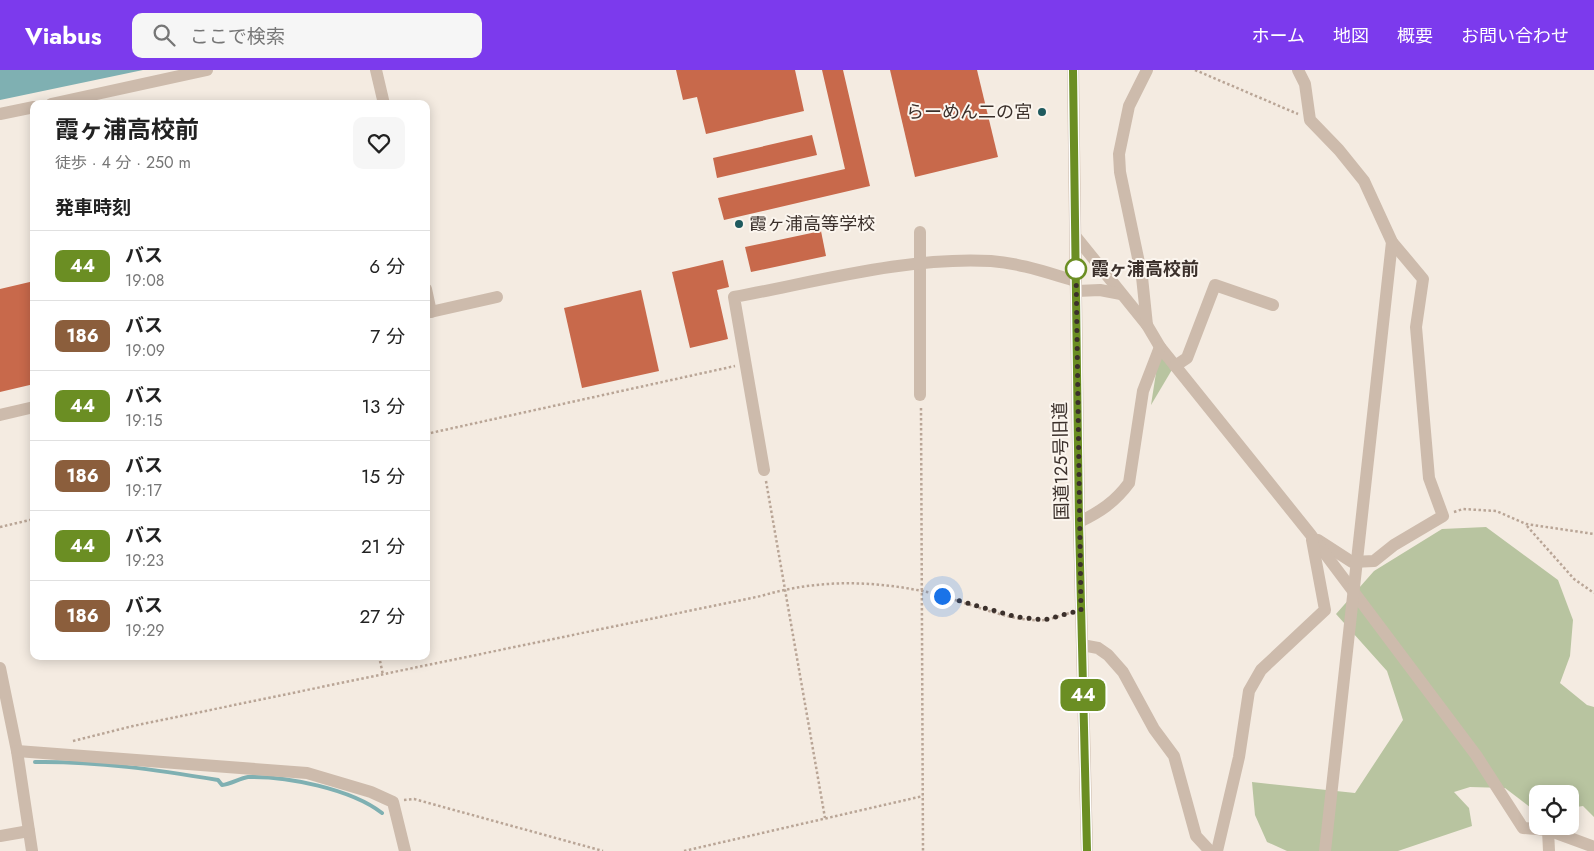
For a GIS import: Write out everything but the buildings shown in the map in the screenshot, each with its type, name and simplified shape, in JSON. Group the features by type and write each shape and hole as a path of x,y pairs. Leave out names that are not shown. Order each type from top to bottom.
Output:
{"street":[{"path":"69,100 207,70"},
{"path":"376,70 383,100"},
{"name":"国道125号旧道","path":"1073,70 1079,522 1087,851"},
{"path":"1147,324 1142,277 1120,172 1119,154 1129,106 1148,70"},
{"path":"1298,70 1306,84 1310,120 1339,150 1364,182 1392,242 1423,278 1416,327 1429,478 1443,516 1394,545 1374,561 1352,562 1311,535"},
{"path":"0,114 30,108"},
{"path":"920,232 918,263 920,395"},
{"path":"1076,237 1147,324 1160,347 1311,535 1353,594 1476,755 1523,828 1529,828"},
{"path":"1325,851 1392,242"},
{"path":"764,470 734,297 918,263 997,262 1012,264 1076,286 1121,294"},
{"path":"1175,366 1187,358 1214,285 1273,305"},
{"path":"430,312 497,297"},
{"path":"1079,522 1101,512 1120,494 1128,483 1143,391 1160,347"},
{"path":"0,415 30,408"},
{"path":"1217,851 1240,757 1250,691 1261,670 1325,610 1311,535"},
{"path":"1082,645 1098,648 1108,655 1122,672 1154,728 1174,756 1196,836 1210,851"},
{"path":"0,668 17,751 32,851"},
{"path":"17,751 306,773 371,792 393,802 405,851"},
{"path":"0,836 29,831"},
{"path":"1548,835 1549,851"},
{"path":"1562,835 1594,847"}],"path":[{"path":"1194,70 1310,120"},
{"path":"430,433 746,364"},
{"path":"920,395 923,591 923,851"},
{"path":"764,470 783,589 825,818"},
{"path":"1443,516 1463,509 1496,511 1526,524 1594,534"},
{"path":"0,527 30,521"},
{"path":"1526,524 1574,579 1594,593"},
{"path":"108,732 761,596 783,589 838,582 923,591 1017,617 1044,620 1081,610"},
{"path":"380,660 383,675"},
{"path":"684,851 923,796"},
{"path":"393,802 414,799 603,851"}],"green space":[{"path":"1160,347 1173,368 1151,405"},
{"path":"1486,527 1558,580 1573,620 1570,656 1560,683 1587,705 1594,707 1594,817 1583,806 1579,807 1579,785 1529,785 1529,806 1505,788 1470,787 1454,792 1469,808 1472,826 1398,851 1287,851 1267,842 1255,815 1252,782 1355,793 1403,720 1387,671 1336,614 1374,571 1442,529"}],"water":[{"path":"0,70 143,70 0,100"}],"waterway":[{"path":"35,762 81,763 150,770 218,780 222,785 248,777 281,779 336,791 353,797 382,813"}],"bus line":[{"name":"44","path":"1073,70 1079,522 1087,851"}],"place":[{"name":"らーめん二の宮","path":"1042,112"},
{"name":"霞ヶ浦高等学校","path":"739,224"},
{"name":"霞ヶ浦高校前","path":"1076,269"}],"route":[{"path":"942,596 1017,617 1044,620 1081,610 1076,266 1076,269"}]}
